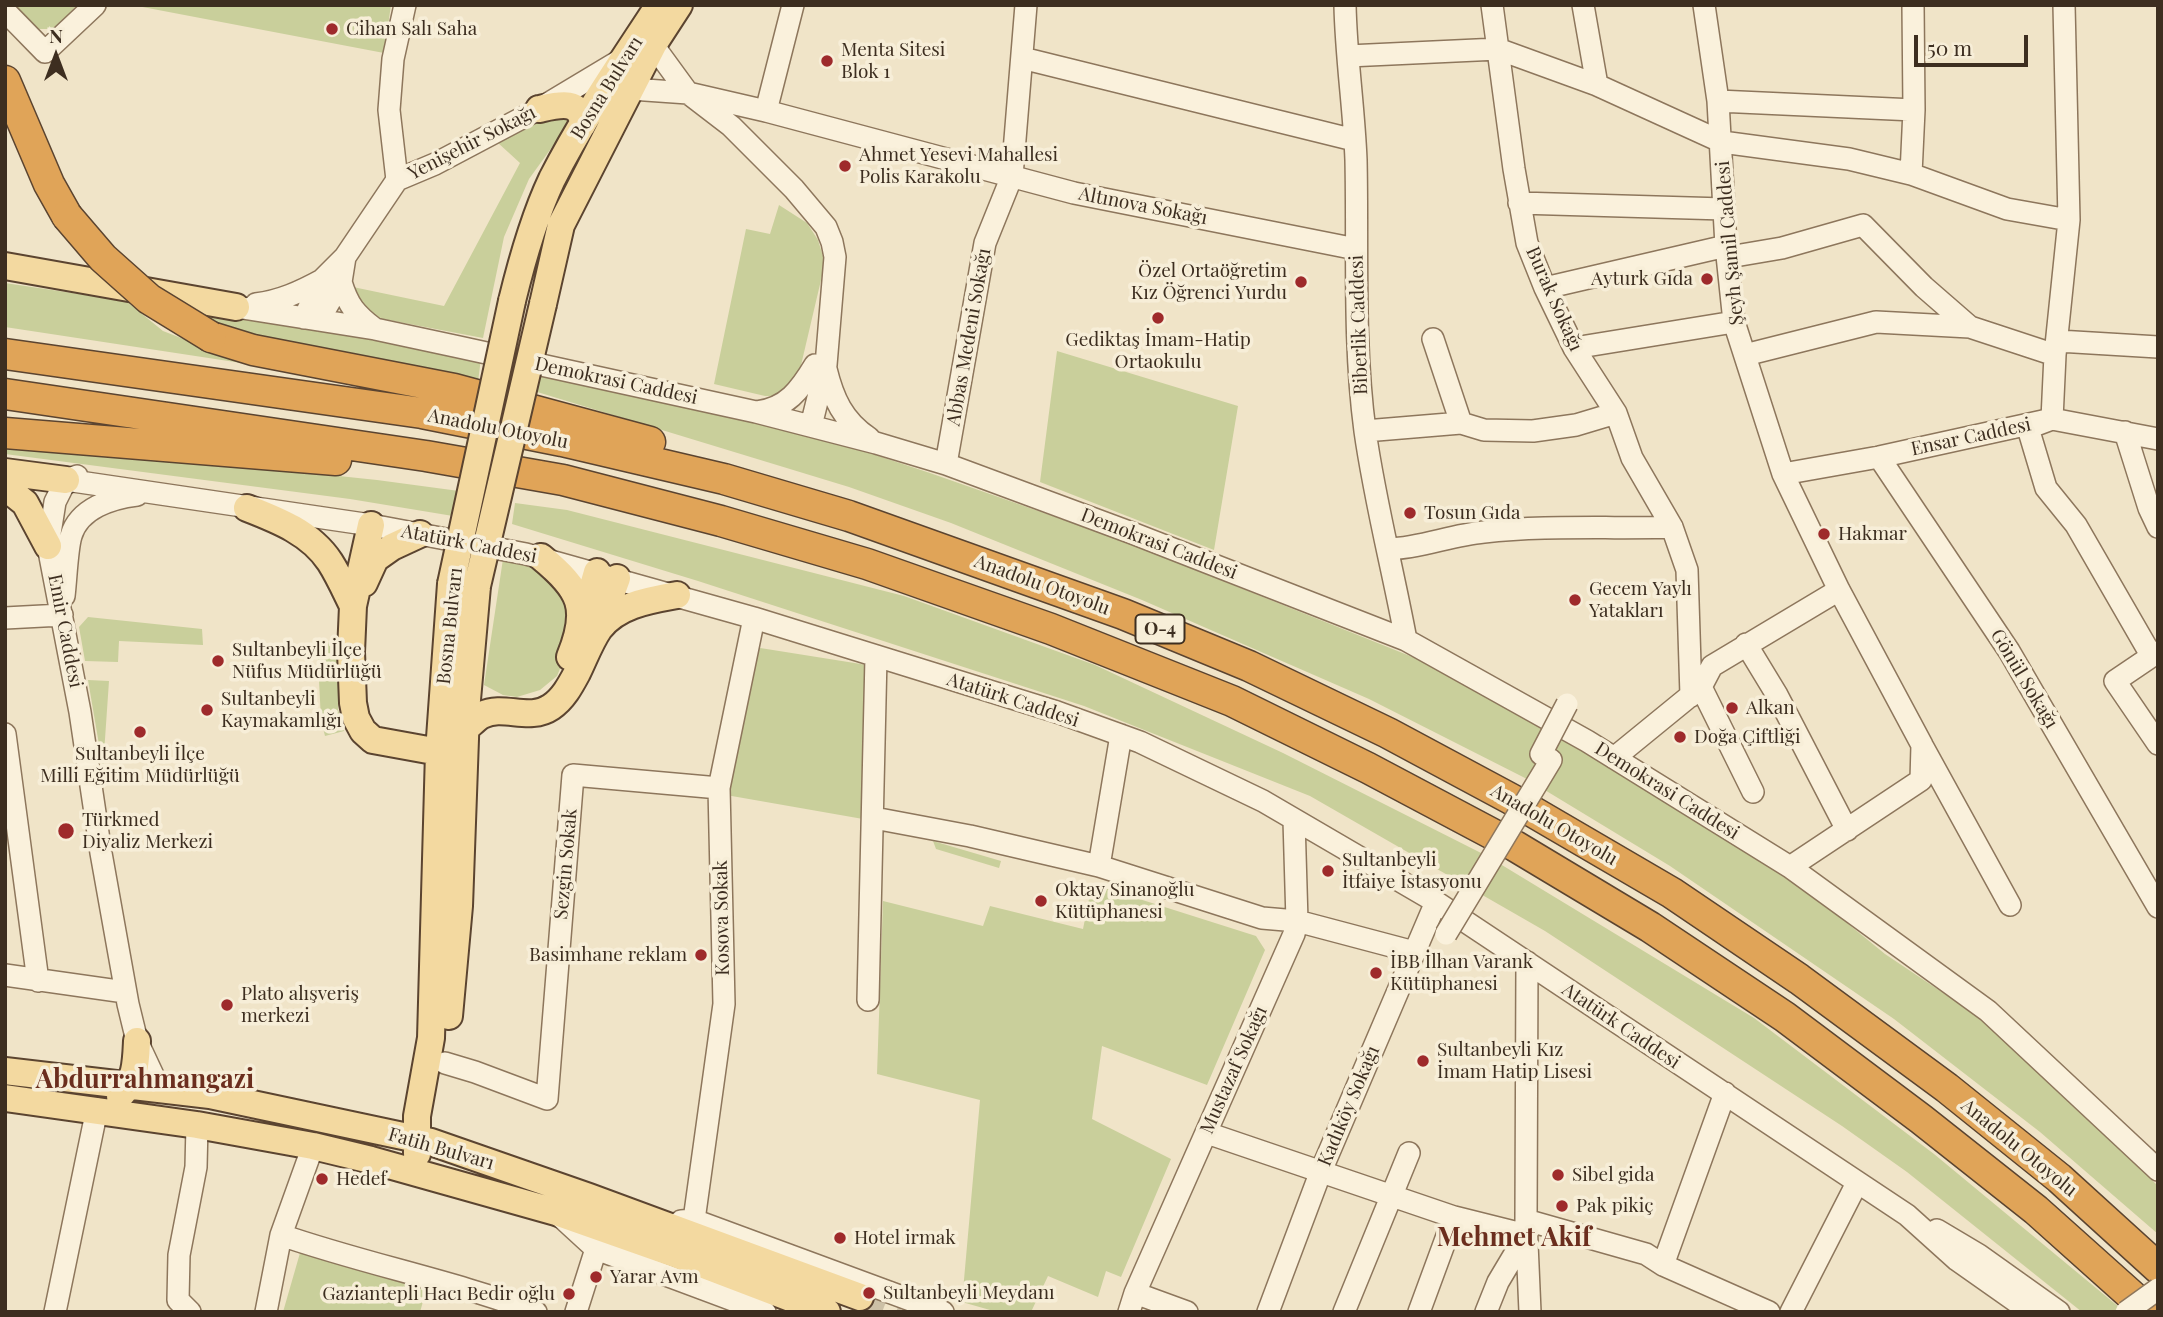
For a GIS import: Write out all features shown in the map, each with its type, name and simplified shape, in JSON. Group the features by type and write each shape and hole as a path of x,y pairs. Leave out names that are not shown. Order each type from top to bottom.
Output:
{"highway":[{"path":"5,81 49,184 67,216 103,258 149,299 211,337 253,351 454,388 850,498 1123,614"},
{"name":"Anadolu Otoyolu","path":"5,354 422,413 562,441 724,479 849,516 1123,614 1248,666 1388,733 1511,799 1672,893 1799,979 1947,1088 2059,1178 2158,1268"},
{"name":"Anadolu Otoyolu","path":"5,394 426,456 563,480 722,521 867,564 1051,629 1232,701 1368,768 1515,846 1650,927 1785,1017 1921,1119 2036,1210 2150,1312"},
{"path":"5,433 99,443 325,459 428,474 867,564"}],"main road":[{"name":"Bosna Bulvarı","path":"431,1038 439,751 512,301 523,255 551,181 583,124 659,5"},
{"name":"Bosna Bulvarı","path":"421,1145 445,1063 459,906 469,686 464,585 543,304 561,225 653,44 679,5"},
{"path":"539,109 570,105 580,112 583,124"},
{"name":"Demokrasi Caddesi","path":"5,267 236,307"},
{"name":"Atatürk Caddesi","path":"5,472 66,480"},
{"path":"5,487 25,503 48,546"},
{"path":"247,508 285,523 317,547 329,560 353,606"},
{"path":"371,525 353,606 353,703 356,718 363,731 373,740 439,751"},
{"path":"353,606 375,559 392,547 420,534"},
{"path":"541,557 568,581 589,632"},
{"path":"465,729 483,714 531,715 544,712 554,705 570,686 607,575"},
{"path":"469,686 498,700 522,702 545,695 560,681 589,632 633,605 677,595"},
{"path":"375,1131 397,1118 414,1096 431,1038"},
{"path":"430,1177 421,1145 417,1116 431,1038"},
{"path":"97,1110 116,1100 130,1086 136,1068 137,1041"},
{"name":"Fatih Bulvarı","path":"5,1071 210,1095 375,1131 653,1221 860,1297"},
{"name":"Fatih Bulvarı","path":"5,1098 197,1125 313,1146 371,1160 556,1212 827,1312"},
{"path":"371,1160 421,1145"}],"street":[{"path":"5,11 45,52 95,5"},
{"path":"397,180 389,110 393,59 405,5"},
{"path":"766,111 793,5"},
{"name":"Abbas Medeni Sokağı","path":"946,464 985,243 1012,176 1026,5"},
{"name":"Burak Sokağı","path":"1492,5 1527,243 1574,348 1616,413 1632,457 1672,527 1687,570 1696,692"},
{"path":"1583,5 1597,85"},
{"name":"Şeyh Şamil Caddesi","path":"1704,5 1722,142 1724,209 1734,322 1783,474 1839,590 1922,746"},
{"path":"1911,174 1914,110 1913,5"},
{"path":"2064,5 2069,220 2052,419 2028,428 2046,488 2076,526 2155,654 2115,681 2158,744"},
{"name":"Biberlik Caddesi","path":"1339,8 1348,56 1354,140 1357,362 1380,522 1389,549 1406,640"},
{"path":"653,44 688,93 731,126 794,189 826,228 832,242 835,257 831,311 808,425"},
{"path":"1348,56 1499,49 1597,85 1722,142 1849,159 1911,174 2007,209 2069,220"},
{"name":"Yenişehir Sokağı","path":"312,319 345,257 397,180 435,164 539,109 626,57"},
{"path":"1022,58 1354,140"},
{"name":"Altınova Sokağı","path":"631,89 688,93 766,111 1074,193 1356,249"},
{"path":"1718,101 1914,110"},
{"path":"1519,202 1724,209"},
{"path":"1545,288 1728,251 1782,248 1863,225 1924,287 1970,327"},
{"path":"236,307 272,302 332,281 359,316 375,329"},
{"name":"Demokrasi Caddesi","path":"236,307 375,329 756,412 876,443 946,464 1132,533 1406,640 1614,758 1790,867 1988,1010 2158,1170"},
{"path":"1574,348 1734,322"},
{"path":"1745,355 1876,322 1970,327 2056,348 2158,347"},
{"path":"1433,339 1461,423"},
{"path":"756,412 774,408 790,399 820,365"},
{"path":"820,365 845,417 862,434 876,443"},
{"path":"1365,431 1461,423 1484,430 1534,431 1576,425 1616,413"},
{"name":"Ensar Caddesi","path":"1783,474 1879,457 2052,419 2158,439"},
{"path":"2126,432 2149,509 2158,527"},
{"name":"Gönül Sokağı","path":"1879,457 2009,651 2158,907"},
{"path":"66,480 83,474 320,506 371,525"},
{"name":"Atatürk Caddesi","path":"66,480 371,525 541,557 754,618 1057,712 1140,742 1263,801 1436,902 1907,1216 1979,1255 2059,1312"},
{"name":"Emir Caddesi","path":"66,480 55,502 48,546 80,712 125,992 137,1041 159,1088"},
{"path":"5,618 62,615 70,536 77,523 88,512 104,503 121,497 155,494"},
{"path":"1389,549 1409,549 1481,532 1539,527 1672,527"},
{"path":"1614,758 1696,692 1712,666 1839,590"},
{"name":"Kosova Sokak","path":"694,1220 724,1004 719,788 754,618"},
{"path":"1746,645 1777,695 1847,830"},
{"path":"868,1000 876,657"},
{"path":"1696,692 1753,792"},
{"path":"1446,934 1550,760 1541,754 1567,704"},
{"path":"5,734 38,981"},
{"path":"1099,866 1121,735"},
{"path":"1790,867 1922,780 1922,746"},
{"path":"1922,746 2010,905"},
{"name":"Sezgin Sokak","path":"445,1063 547,1099 573,775 719,788"},
{"path":"874,818 970,836 1099,866 1262,918 1297,921 1415,952"},
{"name":"Mustazaf Sokağı","path":"1132,1302 1294,934 1297,921 1294,820"},
{"name":"Kadıköy Sokağı","path":"1268,1312 1321,1171 1436,902"},
{"path":"1527,962 1526,1228 1530,1312"},
{"path":"5,975 125,992"},
{"path":"1663,1265 1725,1093"},
{"path":"55,1312 97,1110"},
{"path":"190,1312 178,1300 179,1255 196,1167 197,1125"},
{"path":"1207,1133 1393,1194 1454,1217 1526,1228 1646,1254 1663,1265 1769,1312"},
{"path":"266,1312 281,1235 313,1146"},
{"path":"1344,1312 1409,1153"},
{"path":"1791,1312 1857,1182"},
{"name":"Fatih Bulvarı","path":"556,1212 596,1249 765,1312"},
{"name":"Atatürk Caddesi","path":"1907,1216 1957,1260 2031,1312"},
{"path":"1419,1312 1454,1217"},
{"path":"653,1221 694,1220 943,1312"},
{"path":"1486,1312 1526,1228"},
{"path":"281,1235 341,1254 435,1278 536,1312"},
{"path":"576,1312 596,1249"},
{"path":"2126,1312 2158,1289"},
{"path":"1132,1302 1186,1312"}],"green space":[{"path":"14,5 77,5 55,29 39,29"},
{"name":"Cihan Salı Saha","path":"132,5 391,5 384,53"},
{"path":"561,107 573,118 529,179 504,237 483,338 378,318 360,301 353,287 444,306 520,163 497,142"},
{"path":"779,205 807,223 818,240 825,263 798,378 781,396 765,396 714,384 746,229 770,234"},
{"path":"5,283 126,301 163,331 248,364 5,327"},
{"path":"180,303 481,358 478,382 267,342 219,324"},
{"path":"1057,351 1238,406 1214,550 1040,482"},
{"path":"539,370 815,435 1121,540 1425,662 1606,764 1787,874 1885,954 1997,1029 2158,1186 2158,1234 2040,1132 1894,1019 1670,866 1525,778 1369,699 1142,600 951,523 849,487 534,391"},
{"path":"5,441 459,491 453,516 350,499 5,454"},
{"path":"515,503 567,510 904,596 1095,665 1283,753 1487,856 1754,1018 1934,1154 2125,1312 2082,1312 1907,1172 1842,1126 1545,931 1310,796 1084,706 512,524"},
{"path":"503,559 560,574 578,625 557,676 540,690 517,697 503,695 484,685"},
{"path":"88,617 202,629 203,645 119,641 118,662 85,661 79,627"},
{"path":"317,641 338,643 338,709 344,731 325,736 321,720"},
{"path":"754,647 867,665 863,819 726,795"},
{"path":"88,680 109,681 103,768"},
{"path":"933,841 1001,861 999,868 936,849"},
{"path":"1092,884 1256,936 1265,950 1207,1085 1102,1046 1092,1119 1171,1159 1121,1277 1106,1271 1098,1297 1048,1276 1031,1312 997,1312 962,1302 980,1100 877,1074 883,901 983,926 990,906 1083,929"},
{"path":"302,1246 428,1284 420,1312 283,1312"}],"tunnel":[{"path":"860,1297 900,1312"}],"place":[{"name":"Cihan Salı Saha","path":"332,29"},
{"name":"Menta Sitesi Blok 1","path":"827,61"},
{"name":"Ahmet Yesevi Mahallesi Polis Karakolu","path":"845,166"},
{"name":"Ayturk Gıda","path":"1707,279"},
{"name":"Özel Ortaöğretim Kız Öğrenci Yurdu","path":"1301,282"},
{"name":"Gediktaş İmam-Hatip Ortaokulu","path":"1158,318"},
{"name":"Tosun Gıda","path":"1410,513"},
{"name":"Hakmar","path":"1824,534"},
{"name":"Gecem Yaylı Yatakları","path":"1575,600"},
{"name":"Sultanbeyli İlçe Nüfus Müdürlüğü","path":"218,661"},
{"name":"Alkan","path":"1732,708"},
{"name":"Sultanbeyli Kaymakamlığı","path":"207,710"},
{"name":"Sultanbeyli İlçe Milli Eğitim Müdürlüğü","path":"140,732"},
{"name":"Doğa Çiftliği","path":"1680,737"},
{"name":"Türkmed Diyaliz Merkezi","path":"66,831"},
{"name":"Sultanbeyli İtfaiye İstasyonu","path":"1328,871"},
{"name":"Oktay Sinanoğlu Kütüphanesi","path":"1041,901"},
{"name":"Basimhane reklam","path":"701,955"},
{"name":"İBB İlhan Varank Kütüphanesi","path":"1376,973"},
{"name":"Plato alışveriş merkezi","path":"227,1005"},
{"name":"Sultanbeyli Kız İmam Hatip Lisesi","path":"1423,1061"},
{"name":"Sibel gida","path":"1558,1175"},
{"name":"Hedef","path":"322,1179"},
{"name":"Pak pikiç","path":"1562,1206"},
{"name":"Hotel irmak","path":"840,1238"},
{"name":"Yarar Avm","path":"596,1277"},
{"name":"Sultanbeyli Meydanı","path":"869,1293"},
{"name":"Gaziantepli Hacı Bedir oğlu","path":"569,1294"}],"district":[{"name":"Abdurrahmangazi","path":"145,1080"},
{"name":"Mehmet Akif","path":"1514,1238"}]}
